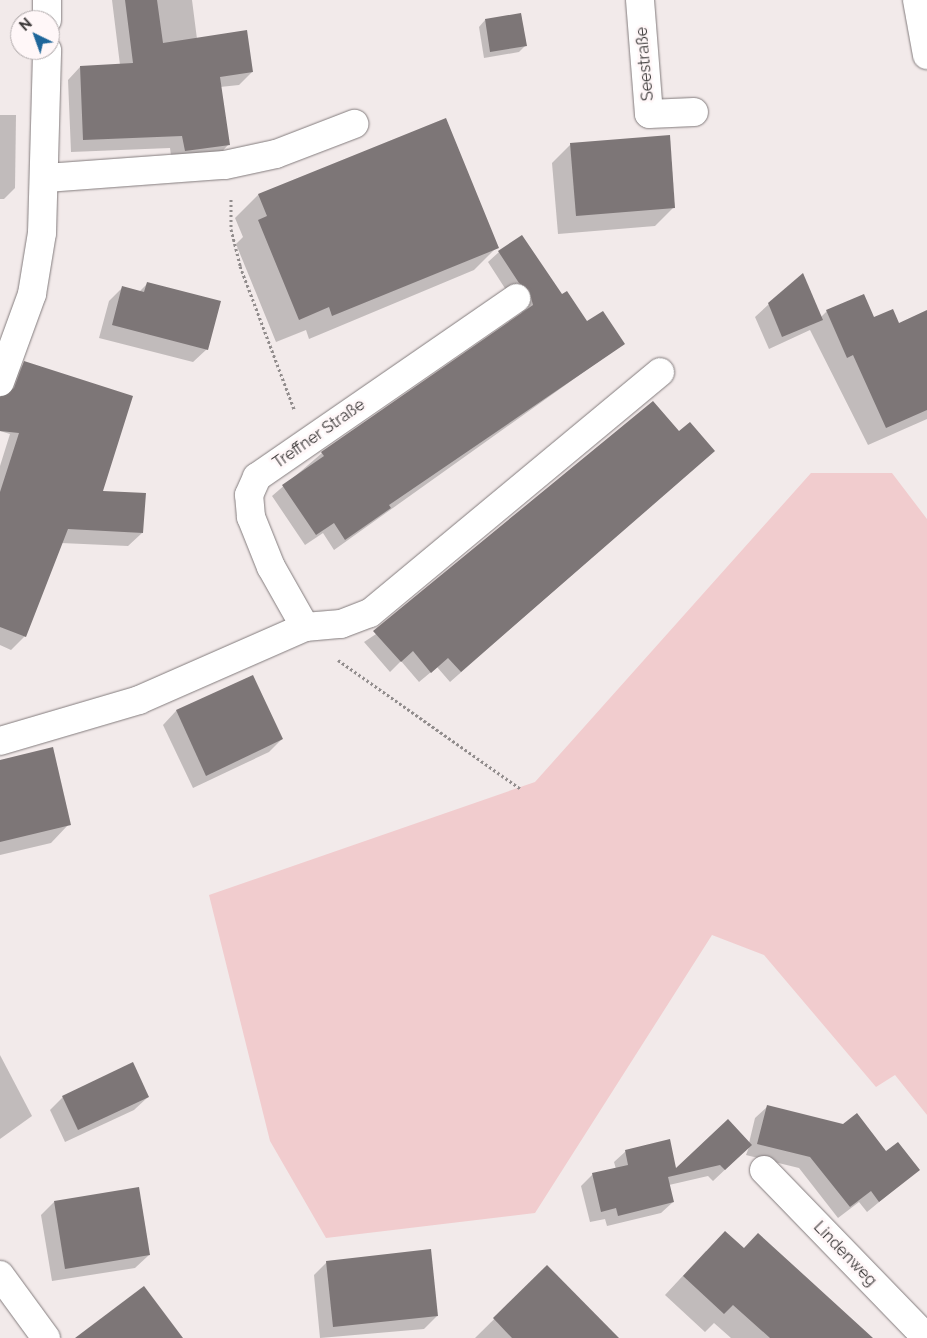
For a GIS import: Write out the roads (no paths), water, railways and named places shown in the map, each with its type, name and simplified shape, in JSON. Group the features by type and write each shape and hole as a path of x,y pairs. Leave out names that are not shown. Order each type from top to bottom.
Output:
{"street":[{"name":"Seestraße","path":"640,0 649,114 694,112"},
{"path":"917,0 927,55"},
{"path":"0,382 32,294 46,178 47,60"},
{"path":"46,178 225,164 276,154 354,124"},
{"name":"Treffner Straße","path":"305,627 271,567 251,517 249,495 257,477 516,298"},
{"path":"0,741 139,700 305,627 341,624 370,613 660,372"},
{"name":"Lindenweg","path":"764,1170 924,1335 921,1338"},
{"path":"0,1275 46,1338"}]}
